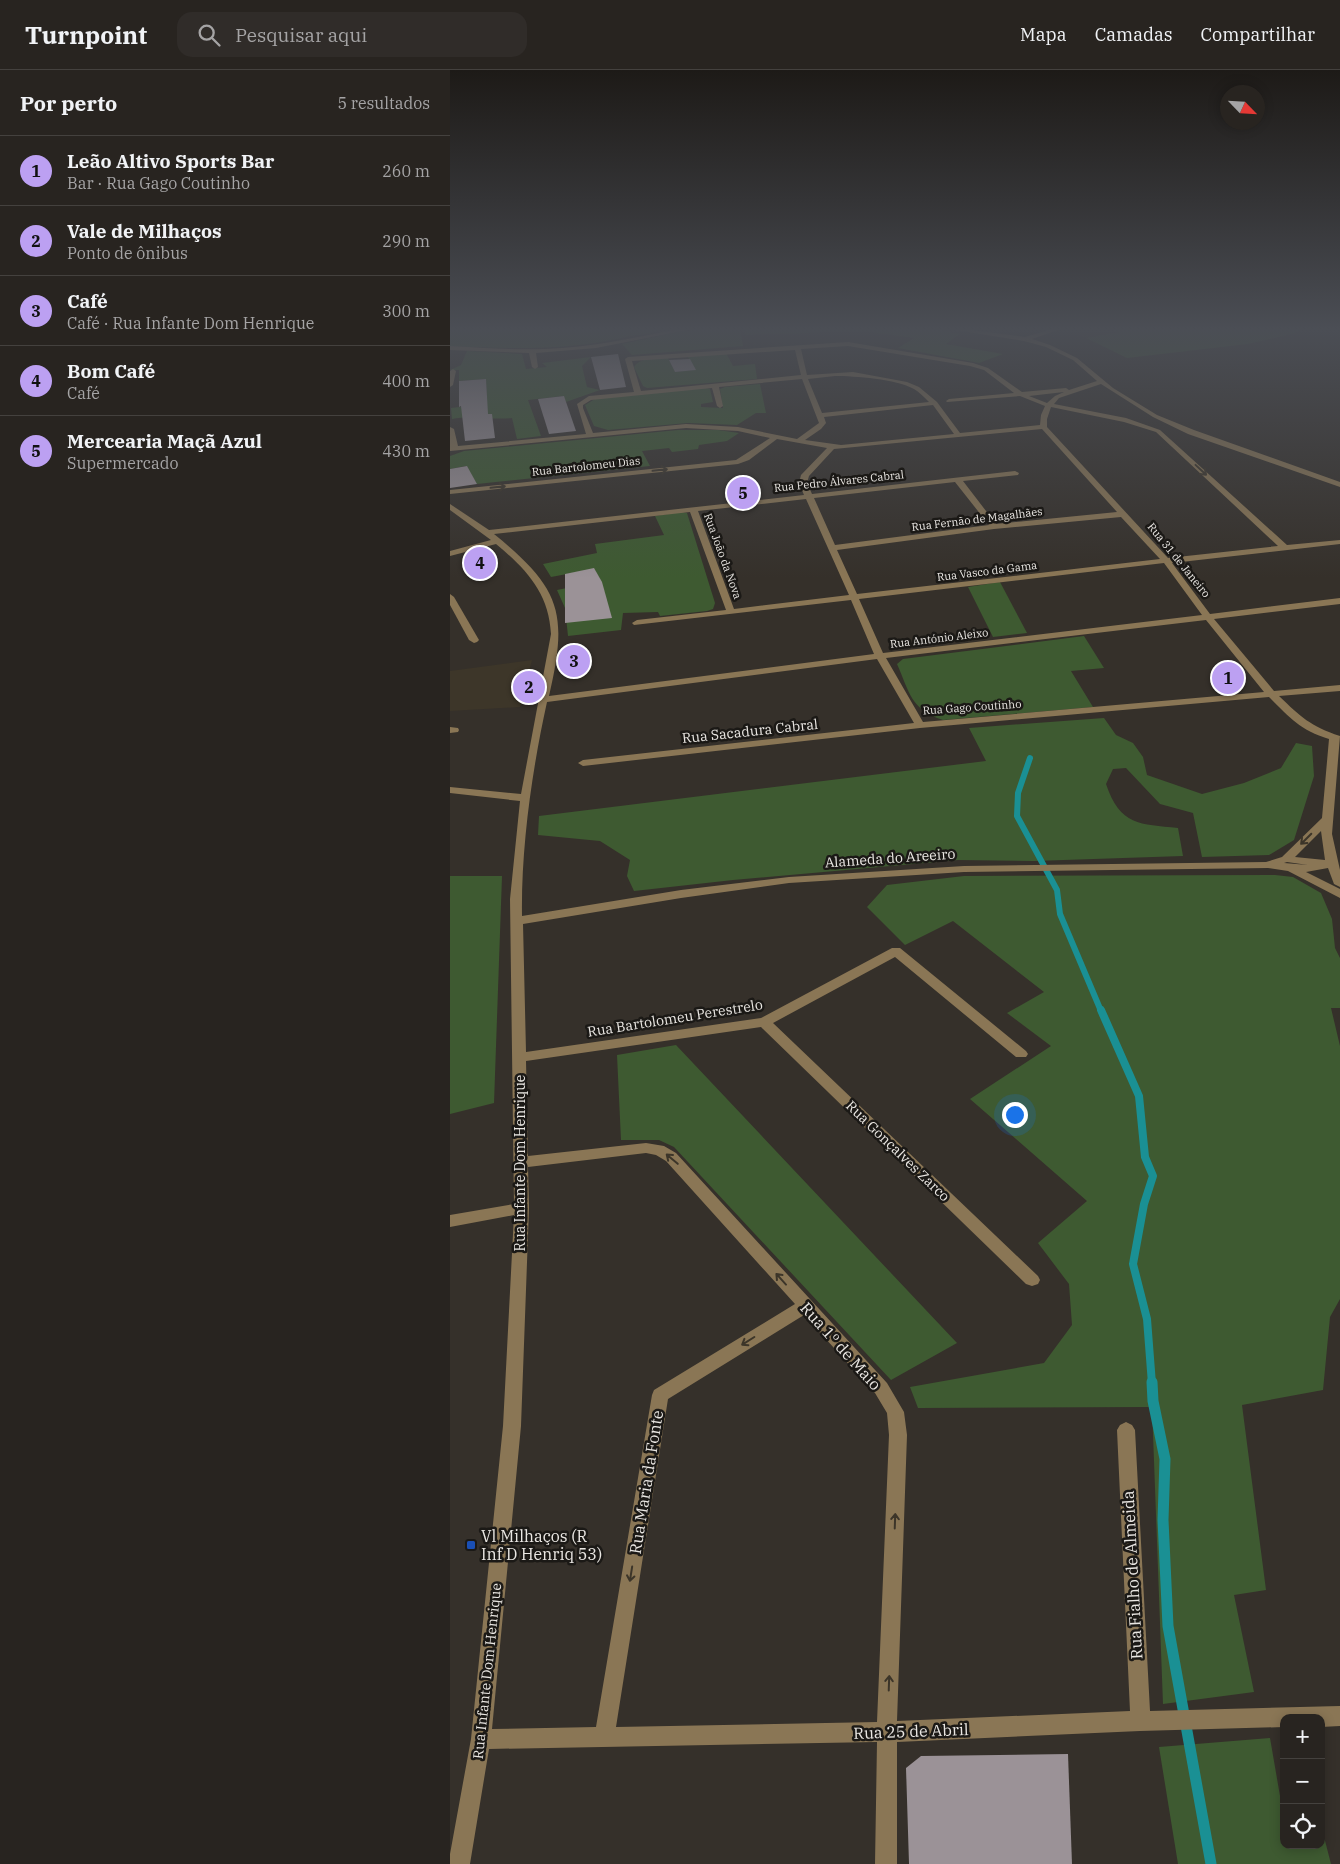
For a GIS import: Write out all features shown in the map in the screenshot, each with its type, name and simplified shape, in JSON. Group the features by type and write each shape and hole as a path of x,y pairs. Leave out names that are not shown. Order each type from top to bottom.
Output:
{"street":[{"path":"582,411 590,435"},
{"path":"799,441 822,426 818,411"},
{"path":"820,415 861,411"},
{"path":"941,411 960,436"},
{"path":"450,429 452,449 671,427 700,426 738,429 832,447 851,447 1044,427 1042,423 1047,411"},
{"path":"1070,411 1126,420 1158,431 1285,548"},
{"path":"1145,411 1168,422 1340,485"},
{"name":"Rua 31 de Janeiro","path":"1044,427 1166,561 1272,695 1301,723 1318,732 1337,738"},
{"name":"Rua Bartolomeu Dias","path":"450,492 738,462 777,436"},
{"name":"Rua Gago Coutinho","path":"832,447 803,479 880,656 920,725 1340,688"},
{"name":"Rua Pedro Álvares Cabral","path":"486,533 1015,473"},
{"path":"957,479 994,527"},
{"name":"Rua Infante Dom Henrique","path":"450,506 497,541 521,563 546,593 553,617 555,639 542,700 526,798 517,875 522,1208 512,1426 481,1739 459,1864"},
{"name":"Rua João da Nova","path":"693,509 732,612"},
{"name":"Rua Fernão de Magalhães","path":"832,548 994,527 1125,514"},
{"path":"450,554 497,541"},
{"name":"Rua Vasco da Gama","path":"637,623 1340,542"},
{"path":"450,597 474,640"},
{"name":"Rua António Aleixo","path":"542,700 880,656 1340,601"},
{"name":"Rua Sacadura Cabral","path":"583,763 920,725"},
{"path":"1337,738 1327,819 1327,845 1340,884"},
{"path":"450,790 526,798"},
{"path":"1288,864 1327,819"},
{"name":"Alameda do Areeiro","path":"1288,864 1340,894"},
{"name":"Alameda do Areeiro","path":"517,921 681,894 789,880 964,869 1288,864 1313,869 1332,864"},
{"name":"Rua Bartolomeu Perestrelo","path":"520,1057 764,1022 896,951 1021,1054"},
{"name":"Rua Gonçalves Zarco","path":"764,1022 1032,1280"},
{"name":"Rua 1º de Maio","path":"522,1162 646,1148 659,1150 671,1157 881,1388 895,1412 898,1435 887,1732 886,1864"},
{"path":"450,1221 522,1208"},
{"name":"Rua Maria da Fonte","path":"604,1736 660,1395 805,1306"},
{"name":"Rua Fialho de Almeida","path":"1126,1430 1140,1721"},
{"name":"Rua 25 de Abril","path":"481,1739 887,1732 1140,1721 1340,1716"}],"shaded area":[{"path":"532,660 520,707 450,711 450,671"}],"green space":[{"path":"451,411 532,411 541,436 517,439 512,418 467,417 452,419"},
{"path":"587,411 766,411 766,413 756,413 737,425 688,423 608,430 594,426"},
{"path":"678,430 718,430 739,433 727,441 699,445 698,449 672,452 669,448 642,451 650,466 477,484 466,466 450,469 450,456 464,451"},
{"path":"681,512 687,513 715,603 713,609 660,616 658,612 623,613 621,630 568,636 565,608 557,590 601,581 594,569 551,577 543,564 597,553 595,544 664,535 655,516"},
{"path":"1000,582 1027,633 993,637 968,587"},
{"path":"1084,636 1104,668 1071,671 1093,707 943,720 924,711 912,699 897,664 903,659"},
{"path":"1104,718 1116,735 1133,743 1143,757 1147,775 1202,794 1244,783 1281,768 1296,743 1312,746 1314,776 1294,840 1269,855 1202,857 1193,813 1160,804 1126,768 1113,769 1106,784 1118,808 1133,820 1142,823 1178,828 1183,856 1034,861 958,860 733,880 634,891 627,876 630,860 600,841 538,835 539,816 986,761 969,728"},
{"path":"1275,875 1293,877 1321,893 1332,919 1335,948 1340,958 1340,1008 1331,1008 1340,1046 1340,1299 1330,1317 1323,1390 1242,1405 1266,1590 1234,1595 1254,1692 1163,1704 1152,1407 918,1408 910,1387 1044,1363 1072,1325 1069,1284 1038,1243 1087,1201 970,1099 1051,1046 1007,1013 1044,992 953,921 905,945 867,907 887,885 964,876"},
{"path":"450,876 502,876 494,1103 450,1114"},
{"path":"676,1045 957,1343 891,1380 674,1147 659,1140 621,1140 617,1055"},
{"path":"1270,1738 1280,1796 1280,1849 1325,1849 1325,1841 1331,1864 1178,1864 1159,1747"}],"building":[{"path":"462,411 488,411 488,414 492,414 495,438 465,441"},
{"path":"542,411 569,411 576,431 549,434"},
{"path":"467,466 477,484 450,488 450,469"},
{"path":"594,568 602,582 612,618 565,623 565,574"},
{"path":"1068,1754 1072,1864 909,1864 906,1768 921,1756"}],"waterway":[{"path":"1030,758 1018,793 1017,816 1057,890 1060,914 1101,1011"},
{"path":"1101,1010 1139,1096 1145,1157 1153,1176 1144,1204 1133,1264 1147,1319 1152,1384"},
{"path":"1152,1382 1153,1401 1165,1459 1163,1520 1168,1626 1211,1864"}],"place":[{"name":"Mercearia Maçã Azul","path":"743,493"},
{"name":"Bom Café","path":"480,563"},
{"name":"Café","path":"574,661"},
{"name":"Leão Altivo Sports Bar","path":"1228,678"},
{"name":"Vale de Milhaços","path":"529,687"},
{"name":"Vl Milhaços (R Inf D Henriq 53)","path":"471,1545"}]}
